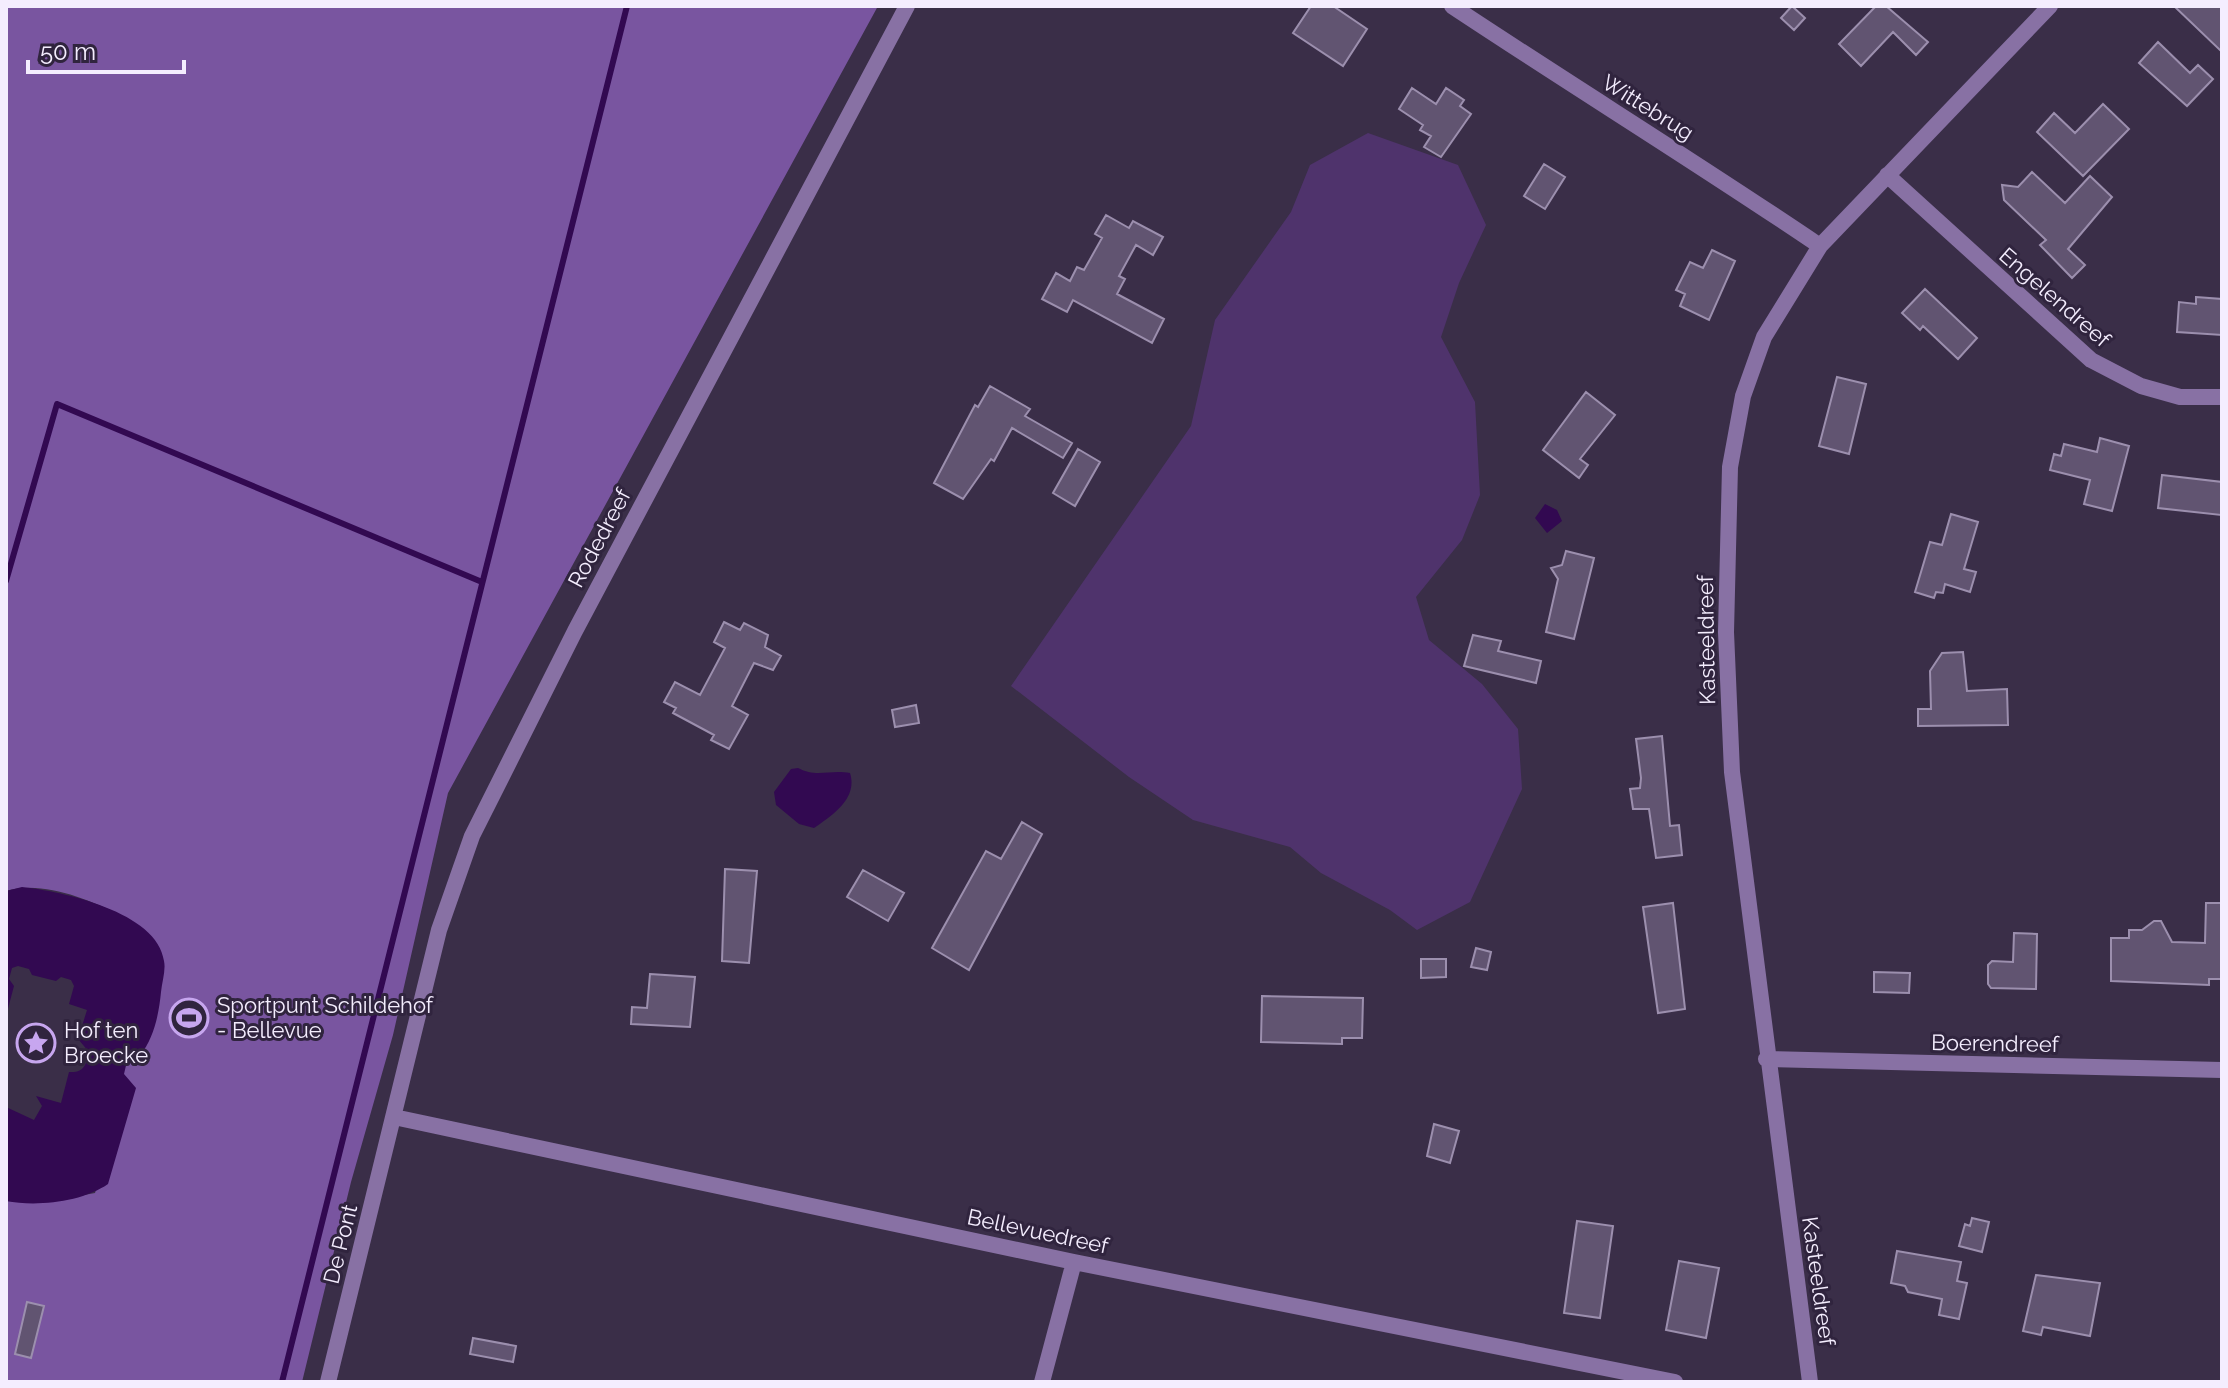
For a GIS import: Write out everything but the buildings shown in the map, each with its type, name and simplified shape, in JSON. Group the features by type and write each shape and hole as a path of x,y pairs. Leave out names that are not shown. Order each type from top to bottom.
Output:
{"street":[{"name":"Rodedreef","path":"394,1117 439,930 472,836 575,631 907,6"},
{"name":"Wittebrug","path":"1452,6 1576,88 1720,177 1820,246"},
{"name":"Kasteeldreef","path":"1810,1382 1766,1059 1732,772 1726,632 1730,467 1743,396 1764,337 1820,246 2050,6"},
{"name":"Engelendreef","path":"1887,175 2091,360 2154,390 2180,397 2222,397"},
{"name":"Boerendreef","path":"1766,1059 2222,1070"},
{"name":"Bellevuedreef","path":"394,1117 1074,1262 1675,1382"},
{"name":"De Pont","path":"328,1382 394,1117"},
{"path":"1042,1382 1074,1262"}],"shaded area":[{"path":"6,6 878,6 448,793 393,1035 351,1182 302,1382 6,1382 6,1201 46,1202 95,1193 130,1083 123,1074 128,1057 140,1055 119,914 79,897 49,889 6,891"},
{"path":"1368,133 1458,165 1486,225 1459,283 1441,337 1475,402 1480,495 1462,540 1416,597 1429,640 1482,684 1518,729 1522,789 1470,902 1417,930 1390,910 1321,873 1290,847 1193,820 1129,777 1011,686 1191,426 1215,320 1291,212 1310,165"},
{"path":"1545,504 1557,510 1562,521 1547,533 1535,518"},
{"path":"791,769 818,773 850,773 852,782 847,798 814,828 799,824 776,805 774,792"},
{"path":"22,887 82,899 127,917 145,929 158,944 164,961 159,1008 152,1034 140,1055 128,1057 124,1074 136,1088 108,1184 72,1199 45,1203 6,1201 6,1107 34,1120 42,1106 36,1096 61,1103 69,1072 82,1069 87,1060 89,1052 78,1039 87,1010 69,1004 74,986 71,980 61,977 56,981 32,975 29,969 18,966 12,968 9,979 14,986 6,1016 6,891"}],"waterway":[{"path":"282,1382 627,6"},
{"path":"6,581 57,404 482,582"}],"place":[{"name":"Sportpunt Schildehof - Bellevue","path":"189,1018"},
{"name":"Hof ten Broecke","path":"36,1043"}]}
